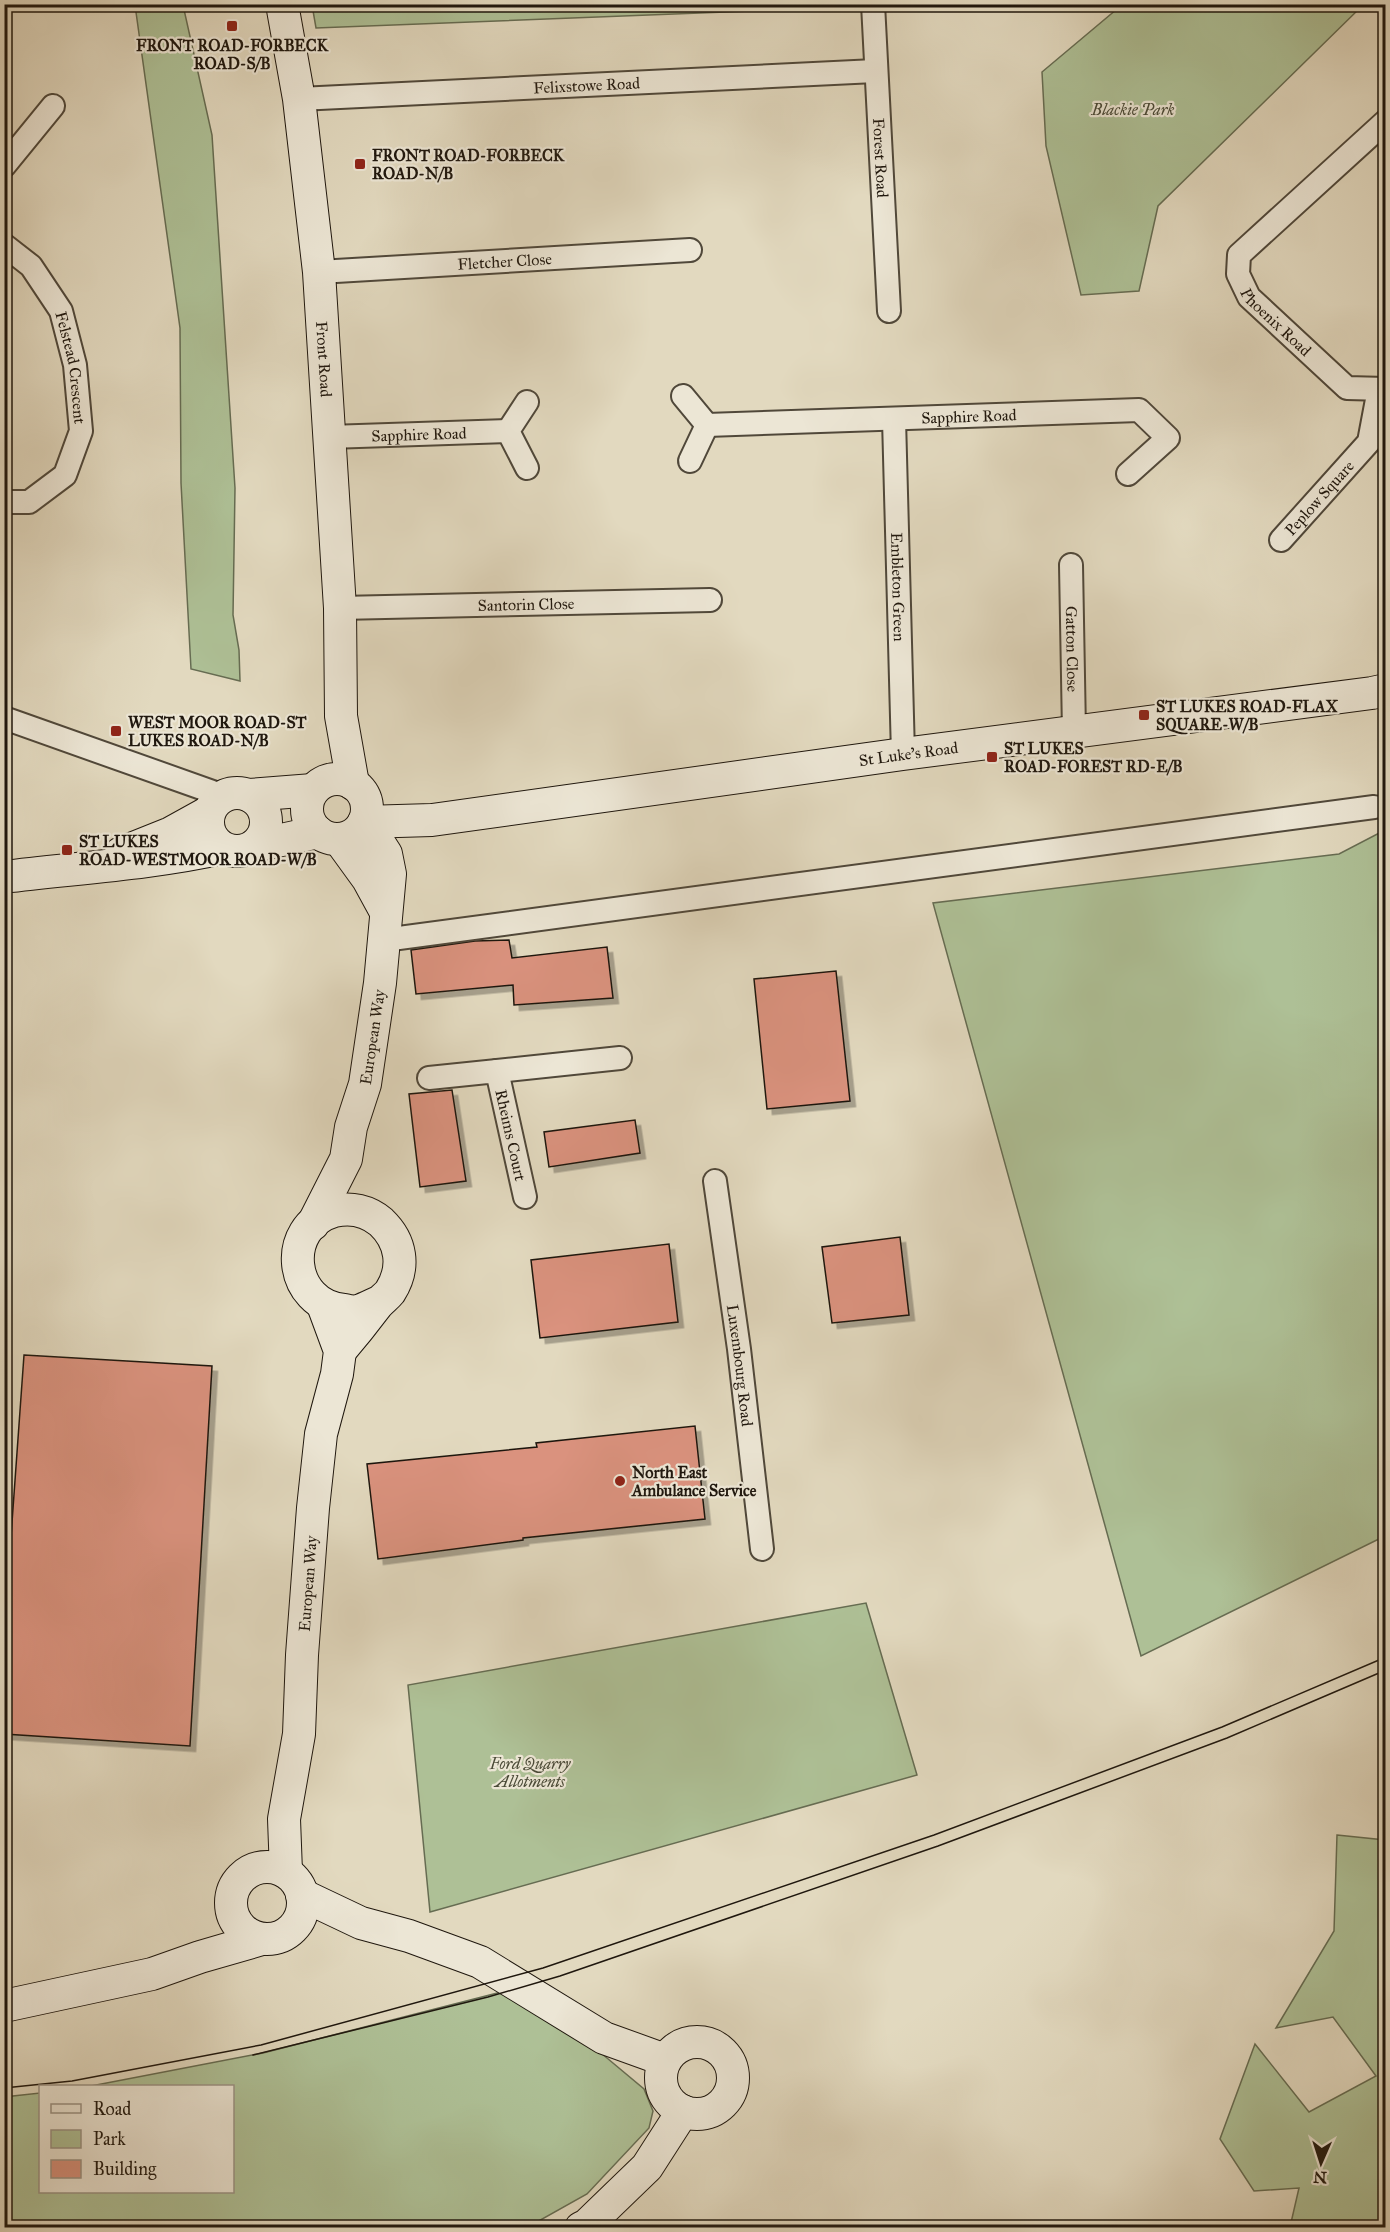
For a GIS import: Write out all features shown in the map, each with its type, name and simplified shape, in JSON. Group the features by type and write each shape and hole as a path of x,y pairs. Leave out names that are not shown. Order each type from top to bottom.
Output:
{"main road":[{"name":"Front Road","path":"282,4 299,99 319,272 340,608 342,716"},
{"name":"St Luke's Road","path":"350,817 432,820 903,754 1386,690"},
{"path":"342,716 316,788 307,803 307,814 309,820 350,817"},
{"path":"342,716 350,817"},
{"path":"68,869 125,852 171,833 227,801 316,788 333,779 342,779 350,817"},
{"path":"227,801 262,806 266,815 265,830 254,846"},
{"path":"223,848 214,840 209,831 227,801"},
{"path":"4,877 145,862 189,856 223,848 239,851 350,817"},
{"name":"European Way","path":"313,1224 346,1159 351,1127 365,1084 375,1017 390,874 386,854 377,840 350,817"},
{"path":"346,1159 372,1215"},
{"path":"340,1351 389,1292 399,1272 398,1247 392,1232 372,1215 362,1211 344,1209 331,1212 313,1224 301,1241 297,1259 299,1276 311,1297 331,1309 356,1312 379,1302"},
{"path":"324,1305 340,1351"},
{"name":"European Way","path":"287,1889 284,1819 299,1734 303,1644 321,1434 337,1374 340,1351"},
{"path":"200,1957 222,1925 235,1885 243,1875 287,1889 361,1923 409,1936 480,1962 604,2038 665,2060"},
{"path":"4,2006 152,1974 200,1957 262,1939 282,1936 287,1889"},
{"path":"231,1902 236,1921 242,1929 262,1939"},
{"path":"691,2042 703,2042 715,2046 729,2060 733,2073 733,2085 722,2104 705,2113 692,2114 683,2111 672,2104 661,2084 665,2060 678,2046 691,2042"},
{"path":"581,2228 587,2225 647,2167 683,2111"}],"street":[{"name":"Forest Road","path":"873,4 889,311"},
{"name":"Felixstowe Road","path":"299,99 875,71"},
{"path":"4,166 53,106"},
{"name":"Phoenix Road","path":"1382,389 1347,388 1249,297 1238,274 1239,255 1386,121"},
{"name":"Felstead Crescent","path":"4,245 31,266 61,311 75,365 81,431 65,475 28,502 4,502"},
{"name":"Fletcher Close","path":"319,272 690,250"},
{"name":"Peplow Square","path":"1281,540 1369,442 1382,389"},
{"path":"683,396 707,425 690,460"},
{"path":"527,402 508,431 527,468"},
{"name":"Sapphire Road","path":"707,425 1138,410 1168,438 1128,474"},
{"name":"Embleton Green","path":"894,419 903,754"},
{"name":"Sapphire Road","path":"329,437 508,431"},
{"name":"Gatton Close","path":"1071,566 1074,732"},
{"name":"Santorin Close","path":"340,608 710,600"},
{"path":"4,718 227,801"},
{"path":"385,926 1374,807"},
{"name":"Rheims Court","path":"429,1078 620,1058"},
{"name":"Rheims Court","path":"497,1071 525,1197"},
{"name":"Luxembourg Road","path":"715,1181 762,1549"}],"green space":[{"path":"804,4 804,9 316,28 312,5"},
{"name":"Blackie Park","path":"1123,4 1363,5 1158,206 1139,291 1081,295 1046,146 1042,72"},
{"path":"135,5 183,5 212,135 235,488 233,615 239,650 240,681 191,669 181,483 180,328"},
{"path":"1385,830 1385,1536 1141,1656 933,903 1339,854"},
{"name":"Ford Quarry Allotments","path":"866,1603 917,1775 430,1912 408,1685"},
{"path":"1337,1835 1385,1840 1385,2227 1290,2227 1299,2188 1254,2191 1220,2139 1255,2044 1309,2112 1376,2076 1333,2017 1276,2028 1334,1931"},
{"path":"501,1992 595,2048 644,2089 653,2111 649,2128 587,2194 528,2227 5,2228 4,2097 39,2093 39,2193 234,2193 234,2085 96,2085 263,2053"}],"building":[{"path":"509,940 512,958 607,947 613,998 514,1005 513,985 416,994 411,950 475,941"},
{"path":"836,971 850,1101 767,1109 754,979"},
{"path":"452,1090 466,1181 420,1187 409,1094"},
{"path":"635,1120 640,1153 549,1167 544,1132"},
{"path":"900,1237 909,1315 832,1323 822,1247"},
{"path":"669,1244 678,1322 540,1338 531,1260"},
{"path":"24,1355 212,1366 190,1746 4,1734 4,1634"},
{"path":"695,1426 705,1519 523,1538 523,1540 378,1559 367,1464 537,1447 536,1443"}],"tram line":[{"path":"4,2088 72,2081 261,2045 543,1968 934,1835 1222,1727 1386,1657"},
{"path":"253,2055 488,1997 560,1976 938,1846 1227,1738 1386,1670"}],"place":[{"name":"FRONT ROAD-FORBECK ROAD-S/B","path":"232,26"},
{"name":"FRONT ROAD-FORBECK ROAD-N/B","path":"360,164"},
{"name":"ST LUKES ROAD-FLAX SQUARE-W/B","path":"1144,715"},
{"name":"WEST MOOR ROAD-ST LUKES ROAD-N/B","path":"116,731"},
{"name":"ST LUKES ROAD-FOREST RD-E/B","path":"992,757"},
{"name":"ST LUKES ROAD-WESTMOOR ROAD-W/B","path":"67,850"},
{"name":"North East Ambulance Service","path":"620,1481"}]}
